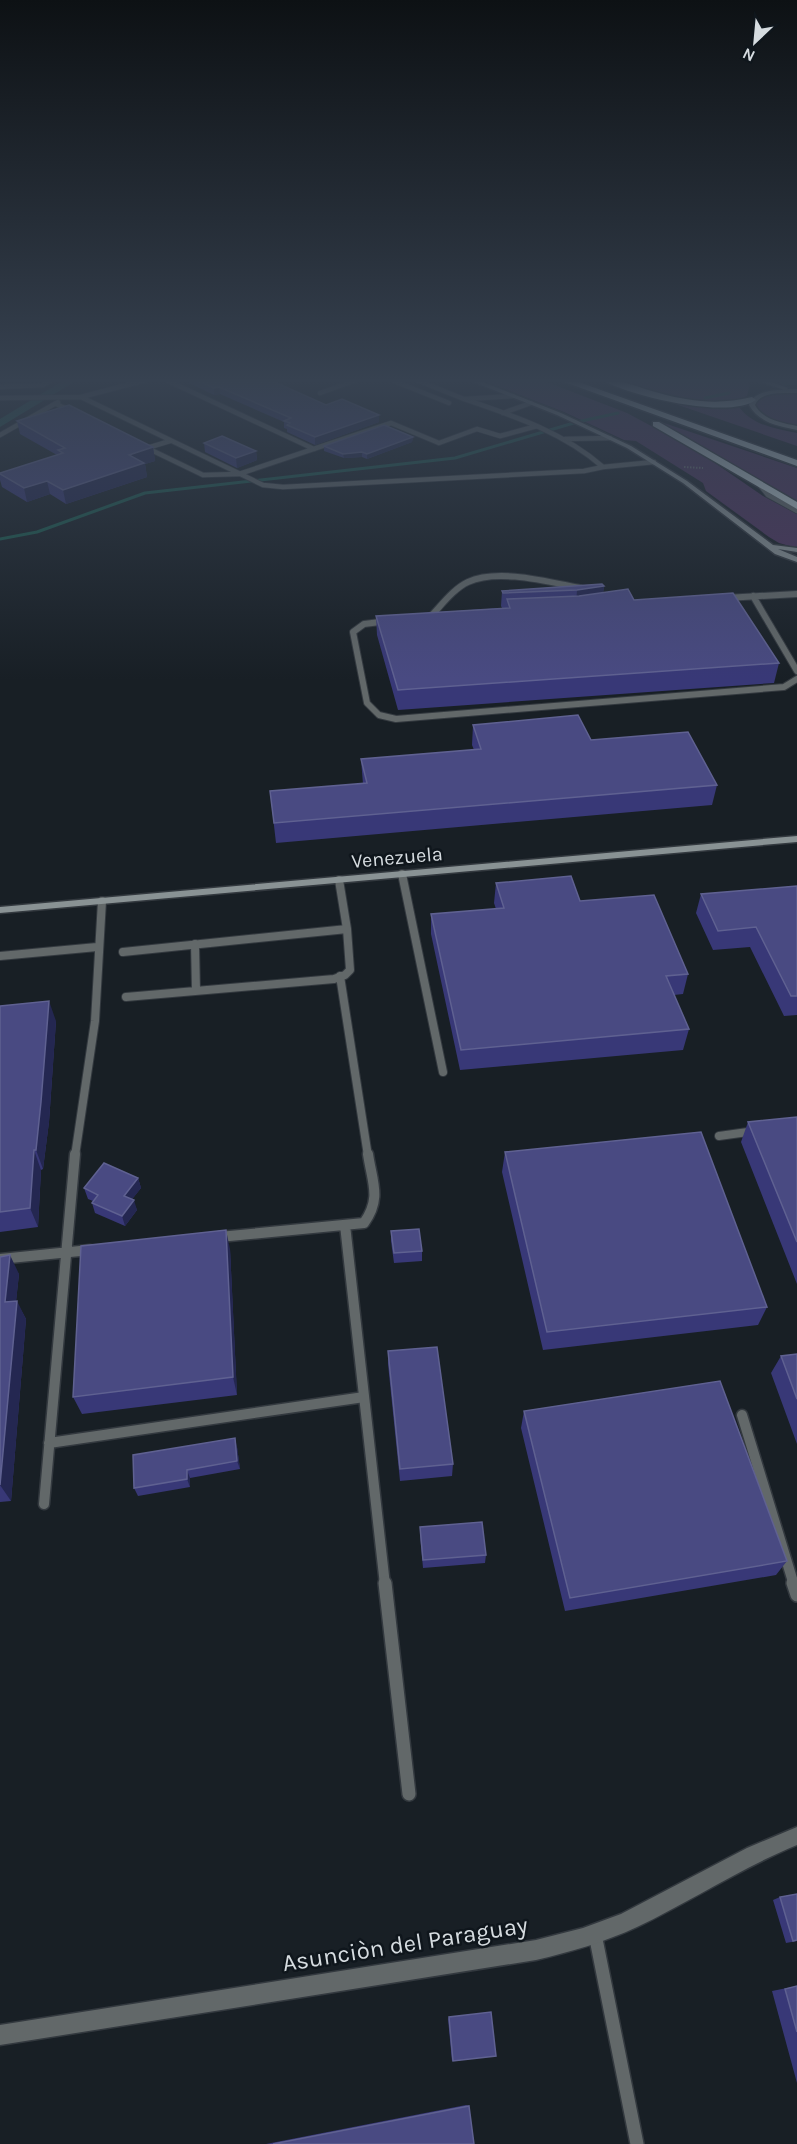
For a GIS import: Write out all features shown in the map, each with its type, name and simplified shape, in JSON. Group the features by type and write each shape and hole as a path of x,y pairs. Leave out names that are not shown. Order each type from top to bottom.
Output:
{"highway":[{"path":"751,479 797,506"}],"street":[{"path":"680,479 769,544 797,560"},
{"path":"769,544 797,550"},
{"name":"Venezuela","path":"0,910 797,839"},
{"name":"Asunciòn del Paraguay","path":"0,2035 536,1950 578,1940 628,1921 742,1860 797,1836"}],"lane":[{"path":"249,479 263,485 283,487 424,479"},
{"path":"759,484 768,495 797,511"},
{"path":"430,616 468,582 484,578 529,579 585,589"},
{"path":"717,598 797,594"},
{"path":"753,596 797,671"},
{"path":"420,618 441,616"},
{"path":"399,620 367,623 356,627 353,632 367,703 379,715 396,719 784,687 797,679"},
{"path":"402,874 443,1072"},
{"path":"126,997 340,976 350,970 347,929 339,880"},
{"path":"44,1504 64,1252 75,1156 95,1021 102,901"},
{"path":"123,952 347,929"},
{"path":"195,944 196,991"},
{"path":"0,956 98,947"},
{"path":"205,1239 364,1223 374,1209 375,1199 340,976"},
{"path":"719,1136 764,1130"},
{"path":"345,1225 409,1794"},
{"path":"0,1259 100,1249"},
{"path":"49,1443 364,1397"},
{"path":"742,1415 797,1595"},
{"path":"595,1934 637,2144"}],"shaded area":[{"path":"697,479 738,479 763,496 797,514 797,548 779,543 769,537 706,491 703,483"},
{"path":"755,479 797,479 797,504"}],"building":[{"path":"9,479 96,479 63,490 47,481 24,488"},
{"path":"602,584 604,586 577,590 503,593 502,591"},
{"path":"628,589 634,600 733,593 779,663 398,690 376,616 510,608 507,599 579,596"},
{"path":"578,715 591,740 688,732 717,785 274,823 270,791 367,783 361,759 481,749 473,725"},
{"path":"571,876 580,901 654,895 688,974 666,976 689,1029 461,1050 431,914 504,908 496,883"},
{"path":"797,886 797,996 791,996 756,927 718,931 701,894"},
{"path":"49,1001 30,1208 0,1212 0,1006"},
{"path":"797,1117 797,1242 748,1122"},
{"path":"701,1132 767,1307 547,1332 505,1152"},
{"path":"104,1163 138,1178 124,1196 134,1200 122,1216 92,1203 98,1195 84,1188"},
{"path":"419,1229 422,1251 394,1253 391,1231"},
{"path":"226,1230 233,1377 73,1397 81,1246"},
{"path":"10,1255 5,1302 17,1301 0,1485 0,1257"},
{"path":"437,1347 453,1464 400,1469 388,1351"},
{"path":"797,1354 797,1399 781,1356"},
{"path":"720,1381 787,1561 570,1598 524,1411"},
{"path":"235,1438 237,1461 187,1470 187,1479 134,1488 133,1455"},
{"path":"482,1522 486,1555 423,1560 420,1527"},
{"path":"797,1894 797,1940 793,1941 780,1897"},
{"path":"797,1986 797,2032 785,1989"},
{"path":"491,2012 496,2056 453,2061 449,2017"},
{"path":"469,2106 474,2144 273,2144"}],"waterway":[{"path":"0,539 37,532 145,493 269,479"}]}
